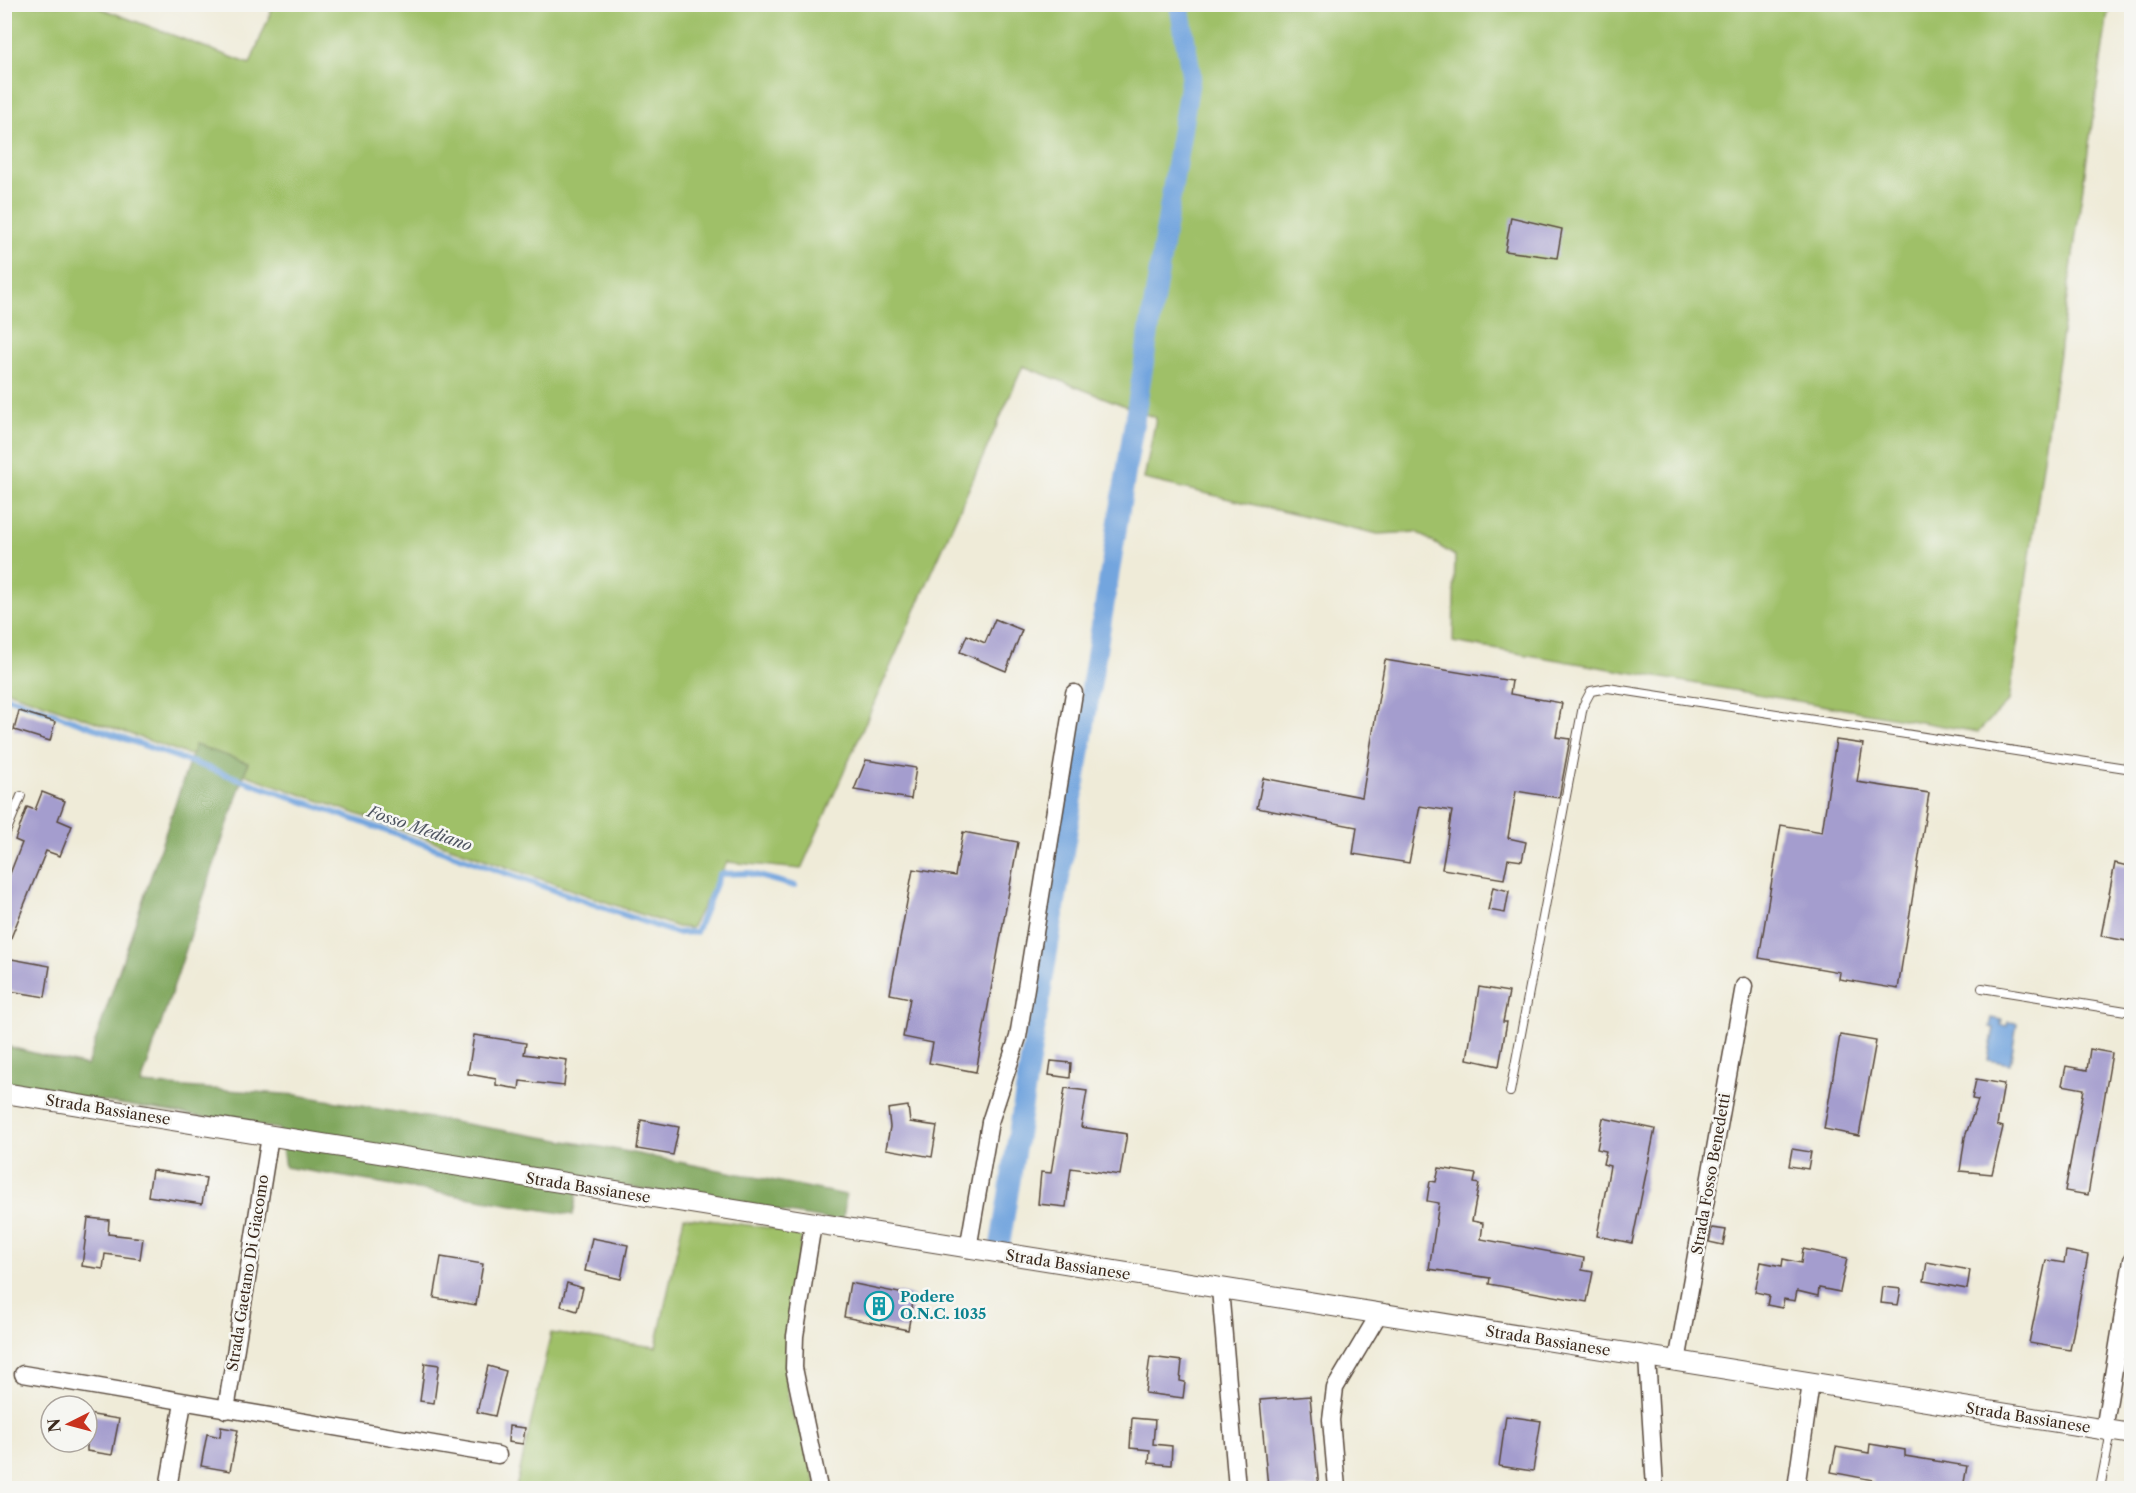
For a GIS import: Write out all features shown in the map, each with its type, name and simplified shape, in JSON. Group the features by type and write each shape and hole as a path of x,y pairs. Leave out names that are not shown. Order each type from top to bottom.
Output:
{"street":[{"path":"968,1249 990,1122 1018,1037 1074,693"},
{"name":"Strada Fosso Benedetti","path":"1677,1362 1744,986"},
{"name":"Strada Bassianese","path":"4,1093 2132,1434"},
{"name":"Strada Gaetano Di Giacomo","path":"226,1410 270,1136"},
{"path":"813,1224 795,1336 794,1368 819,1488"},
{"path":"2107,1431 2132,1260"},
{"path":"1220,1289 1237,1488"},
{"path":"1337,1488 1331,1420 1335,1388 1379,1314"},
{"path":"1647,1357 1655,1488"},
{"path":"23,1374 498,1455"},
{"path":"1796,1488 1811,1383"},
{"path":"168,1488 183,1402"}],"lane":[{"path":"1510,1092 1583,706 1591,691 1608,688 2132,769"},
{"path":"4,837 21,796"},
{"path":"1982,988 2132,1012"},
{"path":"2100,1488 2107,1431"}],"green space":[{"path":"274,4 2109,5 2009,701 1978,732 1453,642 1455,556 1417,532 1378,534 1144,479 1156,418 1023,366 801,869 727,862 691,928 677,927 5,690 5,5 92,5 250,64"},
{"path":"195,745 248,763 141,1084 297,1095 618,1150 846,1195 843,1222 580,1179 573,1215 285,1167 279,1129 5,1086 5,1046 87,1066"},
{"path":"684,1217 802,1232 785,1374 790,1408 807,1445 817,1488 516,1488 551,1333 656,1347"}],"water":[{"path":"1992,1018 2002,1020 2001,1025 2007,1026 2008,1022 2017,1023 2010,1064 1988,1060 1994,1028 1990,1027"}],"building":[{"path":"1511,217 1562,229 1557,258 1505,251"},
{"path":"995,619 1022,630 1006,671 960,652 967,635 985,643"},
{"path":"1385,660 1512,681 1510,694 1562,703 1556,737 1570,739 1559,798 1516,791 1508,838 1526,842 1522,861 1508,859 1504,879 1442,869 1452,811 1420,806 1409,863 1353,854 1357,827 1257,808 1263,778 1362,797"},
{"path":"19,711 55,722 50,741 14,730"},
{"path":"1836,740 1863,744 1857,782 1929,793 1898,989 1839,979 1840,972 1759,958 1781,825 1822,832"},
{"path":"866,760 916,768 911,799 854,790"},
{"path":"42,792 65,801 58,820 72,826 60,856 46,851 4,955 4,889 22,843 15,840 27,807 35,810"},
{"path":"963,832 1018,842 976,1072 929,1063 933,1043 903,1037 910,998 890,994 913,869 955,876"},
{"path":"2115,863 2132,867 2132,942 2101,936"},
{"path":"1493,887 1509,891 1505,913 1488,910"},
{"path":"6,958 50,966 45,997 4,990"},
{"path":"1479,987 1509,992 1503,1022 1507,1022 1499,1066 1467,1059"},
{"path":"474,1035 526,1043 524,1054 567,1060 564,1086 520,1081 519,1089 496,1085 496,1079 468,1074"},
{"path":"1840,1035 1876,1041 1859,1136 1824,1129"},
{"path":"2090,1049 2112,1053 2088,1195 2065,1191 2084,1089 2062,1085 2066,1066 2087,1070"},
{"path":"1051,1061 1071,1063 1070,1078 1049,1075"},
{"path":"1976,1079 2004,1084 1997,1125 2003,1127 1992,1174 1960,1171 1965,1137 1978,1100 1972,1099"},
{"path":"1065,1088 1087,1091 1081,1127 1127,1134 1120,1175 1071,1168 1066,1207 1038,1204 1041,1172 1051,1173"},
{"path":"908,1106 910,1122 937,1126 932,1157 886,1149 890,1127 888,1109"},
{"path":"1603,1118 1655,1129 1632,1243 1597,1236 1610,1166 1603,1164 1606,1151 1597,1149"},
{"path":"641,1120 679,1127 673,1155 637,1149"},
{"path":"1792,1149 1811,1152 1808,1169 1789,1166"},
{"path":"1439,1168 1476,1174 1474,1183 1479,1184 1472,1221 1483,1223 1481,1239 1584,1258 1582,1270 1593,1272 1587,1302 1489,1284 1490,1278 1429,1269 1439,1203 1427,1201 1430,1181 1436,1182"},
{"path":"152,1170 206,1178 202,1204 148,1196"},
{"path":"88,1218 109,1220 108,1234 143,1238 140,1259 105,1254 103,1269 82,1266"},
{"path":"1712,1228 1726,1230 1723,1245 1709,1242"},
{"path":"592,1238 628,1245 621,1279 585,1271"},
{"path":"1803,1249 1847,1258 1840,1292 1819,1288 1818,1296 1797,1291 1795,1301 1784,1299 1782,1308 1767,1305 1769,1295 1755,1292 1761,1262 1782,1266 1783,1259 1801,1263"},
{"path":"2066,1251 2088,1255 2070,1350 2029,1343 2046,1260 2064,1263"},
{"path":"441,1257 483,1264 476,1305 434,1298"},
{"path":"1927,1262 1970,1270 1967,1289 1924,1281"},
{"path":"567,1283 583,1288 577,1311 561,1306"},
{"name":"Podere O.N.C. 1035","path":"850,1283 914,1296 908,1330 844,1317"},
{"path":"1883,1287 1901,1289 1898,1305 1881,1303"},
{"path":"1150,1357 1182,1361 1180,1381 1185,1382 1183,1398 1145,1393"},
{"path":"425,1363 439,1365 434,1403 420,1401"},
{"path":"488,1366 506,1371 495,1416 477,1412"},
{"path":"1310,1396 1319,1488 1268,1488 1260,1400"},
{"path":"99,1416 119,1419 112,1455 99,1453"},
{"path":"1506,1416 1541,1421 1533,1471 1499,1466"},
{"path":"1132,1418 1155,1420 1153,1444 1172,1446 1171,1465 1149,1463 1150,1450 1130,1448"},
{"path":"509,1426 525,1428 523,1444 508,1442"},
{"path":"221,1427 238,1430 230,1471 201,1466 207,1434 220,1437"},
{"path":"1870,1444 1905,1450 1905,1456 1967,1466 1963,1488 1872,1488 1873,1480 1831,1472 1836,1447 1869,1453"}],"waterway":[{"path":"1000,1245 1191,74 1179,4"},
{"name":"Fosso Mediano","path":"4,696 676,933 696,932 720,874 748,873 795,886"}],"place":[{"name":"Podere O.N.C. 1035","path":"879,1306"}]}
